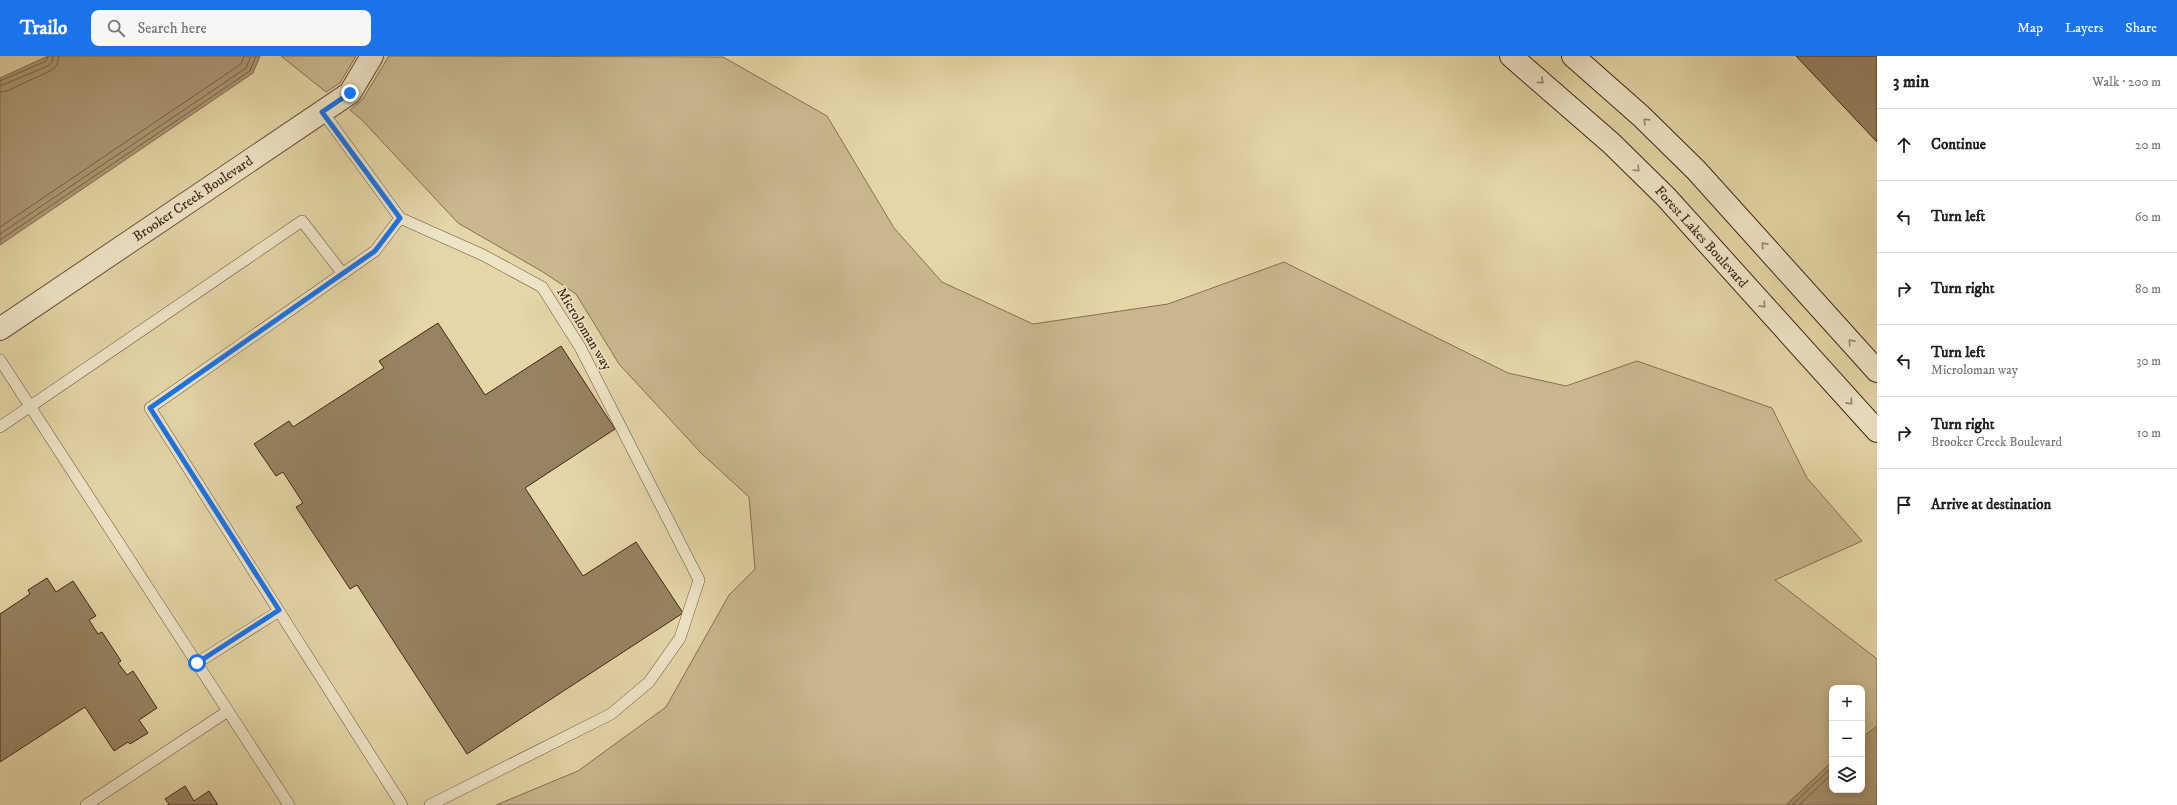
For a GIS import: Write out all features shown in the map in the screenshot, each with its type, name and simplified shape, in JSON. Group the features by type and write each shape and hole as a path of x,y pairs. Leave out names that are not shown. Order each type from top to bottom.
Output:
{"main road":[{"name":"Brooker Creek Boulevard","path":"0,329 350,93 372,56"},
{"name":"Forest Lakes Boulevard","path":"1511,56 1611,143 1666,197 1877,431"},
{"path":"1573,56 1641,116 1696,170 1877,371"}],"lane":[{"name":"Microloman way","path":"322,112 400,218 483,255 542,287 580,347 699,580 680,638 649,682 611,714 430,805"},
{"path":"400,218 375,251 150,408 402,805"},
{"path":"0,427 302,221 343,274"},
{"path":"0,360 289,805"},
{"path":"197,663 279,610"},
{"path":"86,805 228,711"}],"shaded area":[{"path":"281,56 356,56 340,83 326,92"},
{"path":"389,56 723,57 827,116 894,228 942,282 1033,324 1168,304 1284,262 1508,373 1566,386 1637,361 1772,408 1807,478 1862,541 1775,580 1877,659 1877,726 1865,736 1865,685 1829,685 1829,765 1786,805 496,805 578,771 666,707 729,595 755,569 749,497 701,453 619,364 576,294 543,272 458,223 362,120 350,110 362,100"}],"water":[{"path":"48,56 260,56 253,73 0,245 0,78"},
{"path":"1877,726 1877,805 1786,805 1829,765 1829,793 1865,793 1865,736"}],"building":[{"path":"1796,56 1877,56 1877,142"},
{"path":"438,323 485,395 561,346 615,429 525,488 583,576 636,542 683,613 467,754 357,585 350,589 296,507 303,503 283,472 276,476 254,444 289,421 293,427 384,368 379,361"},
{"path":"47,578 56,592 73,581 96,616 89,620 98,634 102,632 121,661 118,663 127,675 133,671 157,708 139,720 148,733 130,744 128,742 114,751 85,707 0,762 0,614 30,594 28,590"},
{"path":"185,786 194,801 209,791 218,805 167,805 169,804 165,799"}],"route":[{"path":"197,663 279,610 150,408 375,251 400,218 322,112 350,93"}]}
